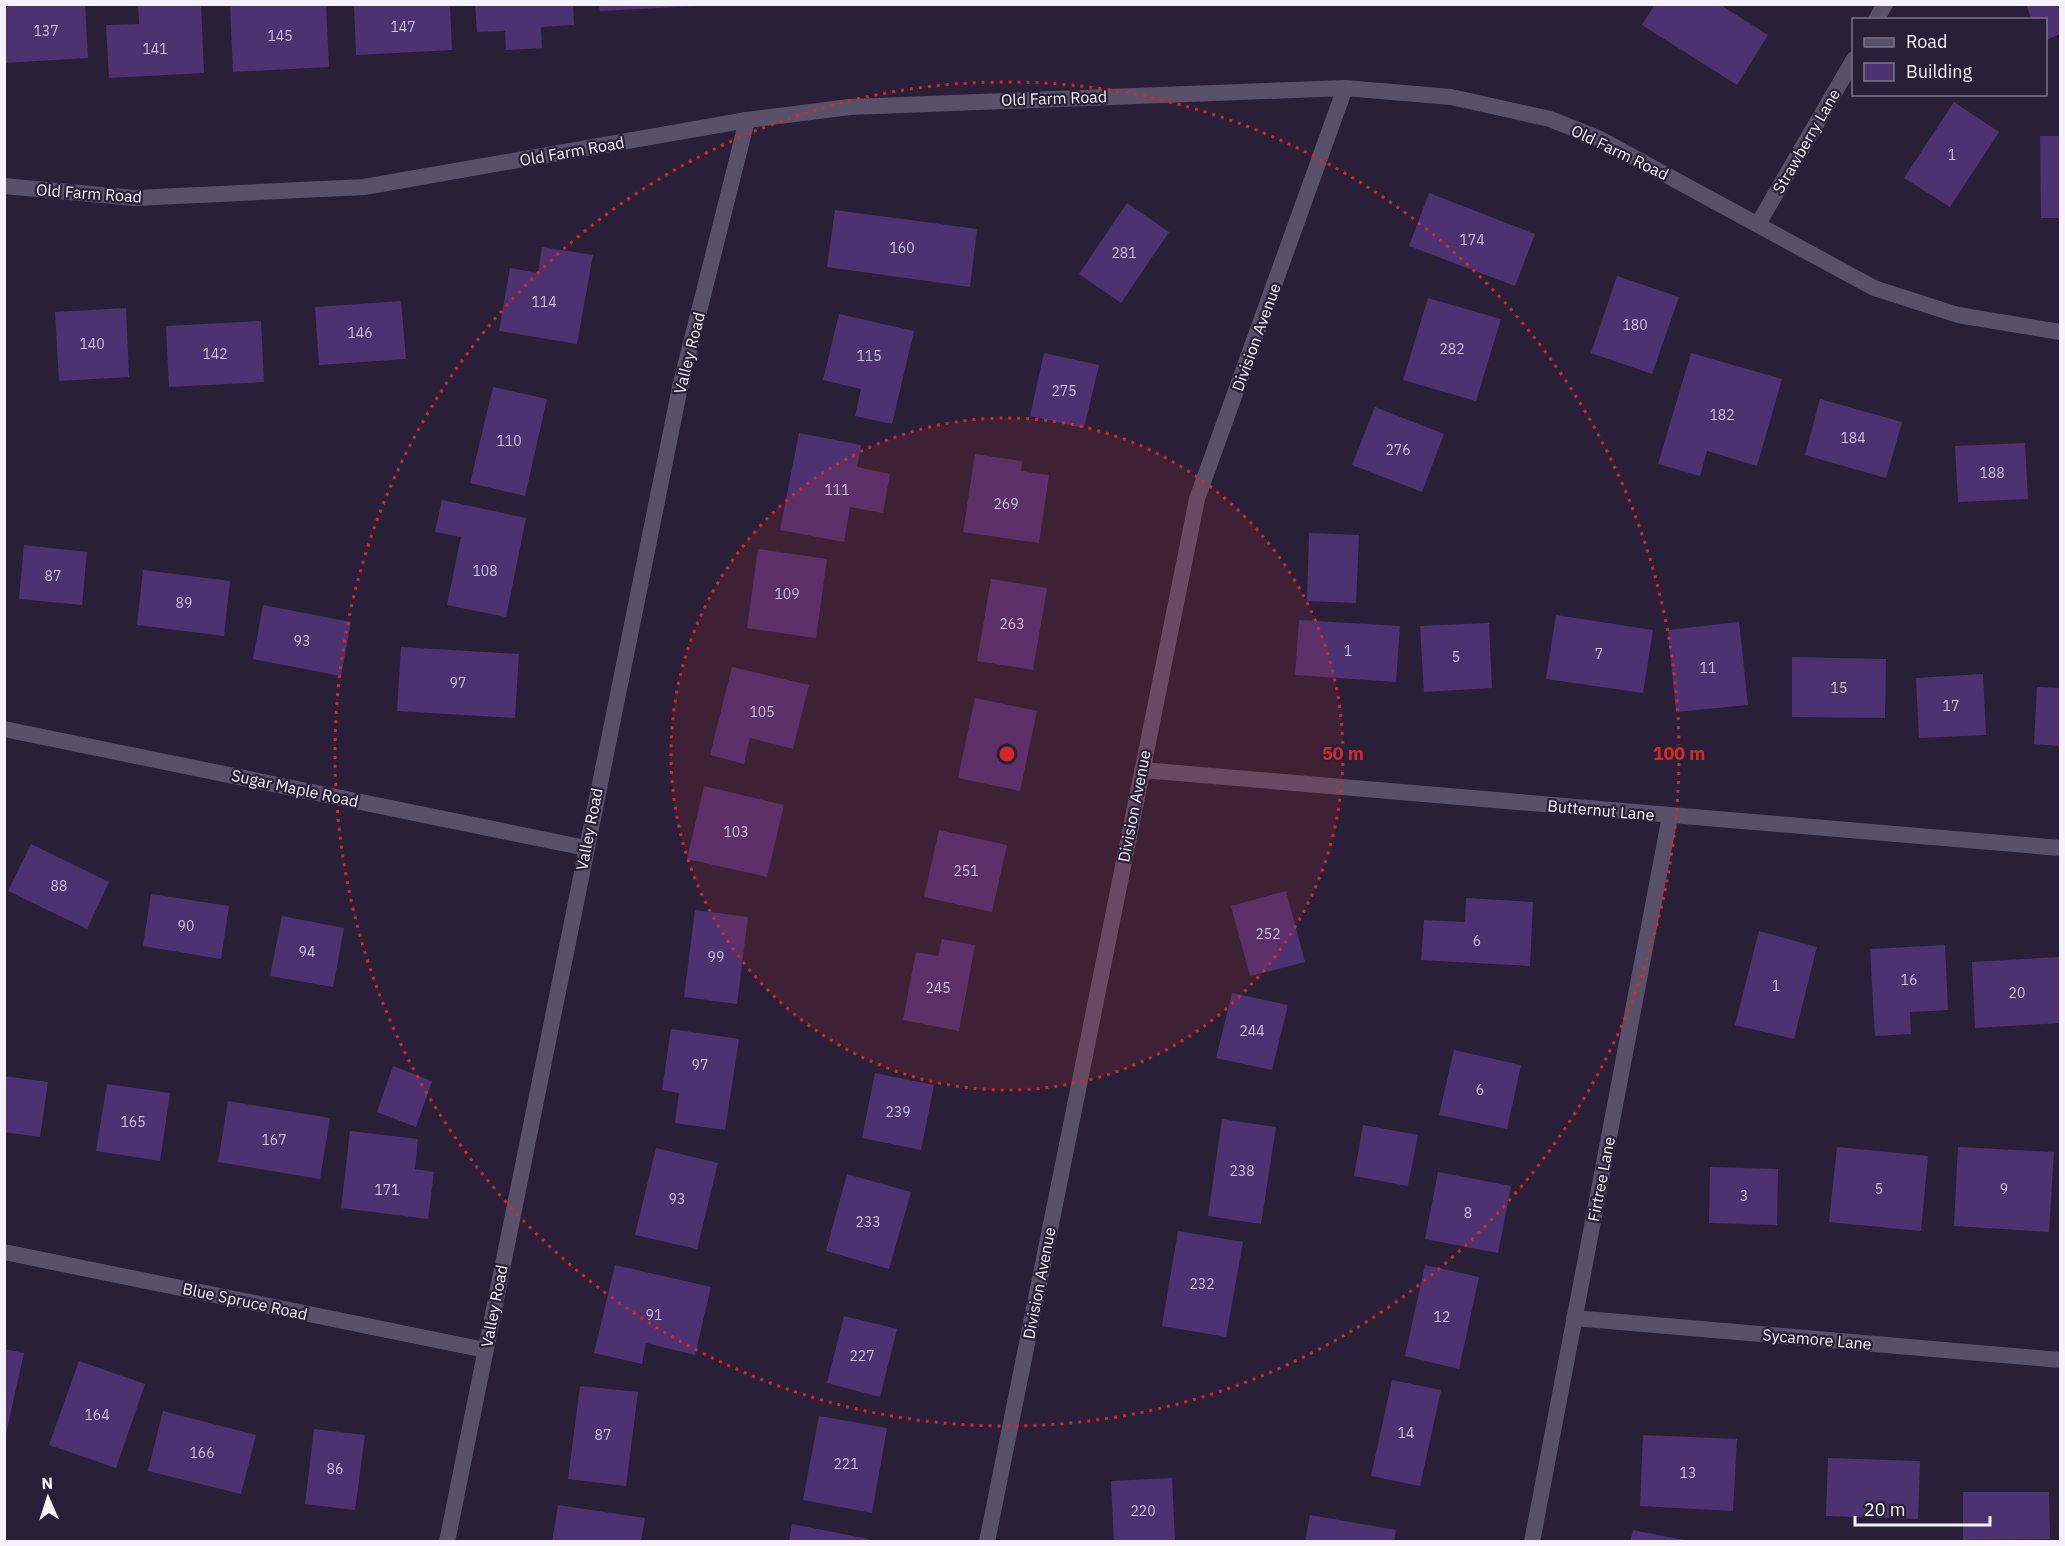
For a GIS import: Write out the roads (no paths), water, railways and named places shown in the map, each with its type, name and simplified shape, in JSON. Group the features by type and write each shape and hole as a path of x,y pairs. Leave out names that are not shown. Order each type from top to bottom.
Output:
{"street":[{"path":"1877,18 1885,4"},
{"name":"Strawberry Lane","path":"1758,224 1852,62"},
{"name":"Old Farm Road","path":"4,186 135,198 364,187 747,120 886,104 1345,88 1451,97 1550,119 1600,139 1874,288 1958,315 2061,332"},
{"name":"Division Avenue","path":"987,1542 1197,499 1345,88"},
{"name":"Valley Road","path":"447,1542 680,387 747,120"},
{"name":"Sugar Maple Road","path":"4,729 586,848"},
{"name":"Butternut Lane","path":"1142,770 2061,848"},
{"name":"Firtree Lane","path":"1532,1542 1670,816"},
{"name":"Blue Spruce Road","path":"4,1252 485,1350"},
{"name":"Sycamore Lane","path":"1574,1318 2061,1360"}]}
